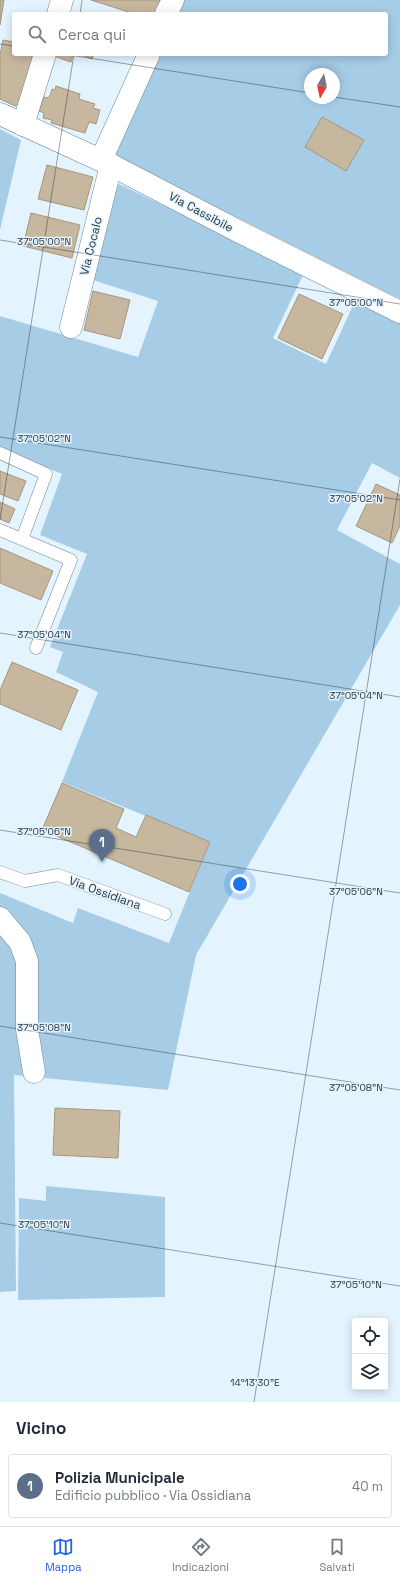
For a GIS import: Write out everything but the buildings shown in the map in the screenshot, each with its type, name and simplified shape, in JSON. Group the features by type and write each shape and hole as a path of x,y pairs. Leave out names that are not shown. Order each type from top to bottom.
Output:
{"street":[{"path":"59,12 62,0"},
{"path":"167,12 173,0"},
{"path":"23,125 44,56"},
{"name":"Via Cocalo","path":"71,328 106,163 147,56"},
{"name":"Via Cassibile","path":"0,114 106,163 400,312"},
{"path":"0,918 20,942 27,961 27,1029 34,1072"}],"lane":[{"path":"0,453 46,474 22,539"},
{"path":"0,530 71,560 36,648"},
{"name":"Via Ossidiana","path":"0,872 25,882 58,875 164,914"}],"shaded area":[{"path":"182,0 400,0 400,299 112,155 157,56 388,56 388,12 177,12"},
{"path":"0,129 21,140 0,230"},
{"path":"119,184 304,273 273,338 326,364 356,299 400,323 400,478 372,463 337,530 400,564 400,605 196,955 168,1090 14,1075 16,1291 0,1292 0,893 73,923 78,908 169,943 210,842 62,782 98,692 56,672 63,652 50,647 87,554 40,535 62,474 0,448 0,316 138,357 158,301 93,280 115,187"},
{"path":"46,1186 165,1197 165,1297 18,1300 19,1198 46,1201"}],"place":[{"name":"Polizia Municipale","path":"102,862"}]}
